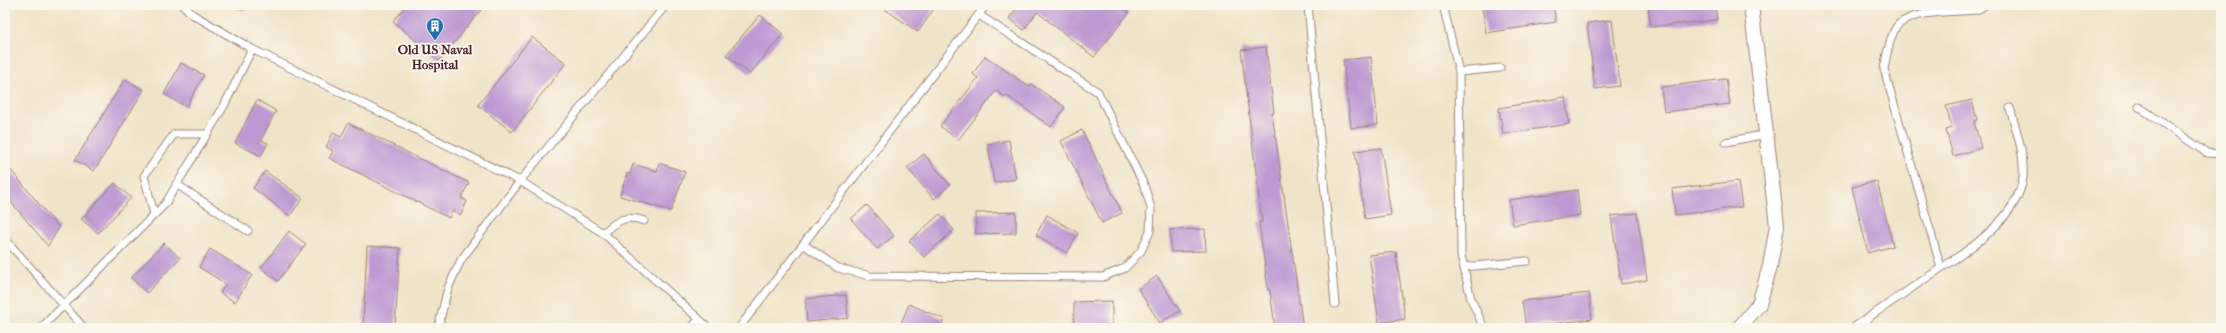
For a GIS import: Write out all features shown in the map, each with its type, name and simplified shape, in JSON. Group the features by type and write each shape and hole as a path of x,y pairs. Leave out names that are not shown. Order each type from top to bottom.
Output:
{"street":[{"path":"1739,328 1759,304 1770,266 1777,226 1751,5"}],"lane":[{"path":"183,5 192,14 252,50 520,181 603,233 709,328"},
{"path":"438,328 448,288 462,260 520,181 666,5"},
{"path":"739,328 986,5"},
{"path":"1308,5 1335,304"},
{"path":"1443,5 1459,72 1461,255 1471,299 1484,328"},
{"path":"1941,268 1884,69 1889,46 1898,25 1918,15 1977,10 1985,5"},
{"path":"803,244 838,268 870,276 1103,277 1125,268 1141,251 1150,231 1151,208 1144,185 1098,92 979,15"},
{"path":"41,328 65,306 165,204 207,134 252,50"},
{"path":"1459,72 1500,68"},
{"path":"2140,107 2207,153 2221,154"},
{"path":"1853,328 1986,237 2010,209 2023,178 2021,146 2010,108"},
{"path":"154,214 144,176 174,134 207,134"},
{"path":"1726,142 1767,134"},
{"path":"176,184 248,231"},
{"path":"603,233 615,222 625,218 644,221"},
{"path":"5,239 84,328"},
{"path":"1464,267 1527,260"},
{"path":"691,328 699,319"}],"building":[{"name":"Old US Naval Hospital","path":"407,5 485,5 439,61 393,21"},
{"path":"879,5 925,5 933,10 918,32"},
{"path":"1020,5 1119,5 1129,13 1094,57 1037,12 1024,30 1009,18"},
{"path":"1553,5 1556,22 1486,33 1482,6"},
{"path":"1648,5 1715,5 1717,20 1651,27"},
{"path":"760,15 783,34 750,74 726,55"},
{"path":"1612,20 1620,86 1595,89 1587,23"},
{"path":"532,37 566,63 512,132 478,105"},
{"path":"1266,47 1274,113 1272,113 1303,328 1275,328 1270,290 1268,290 1259,222 1262,222 1241,50"},
{"path":"985,56 1029,87 1031,84 1065,107 1051,127 1006,95 1005,97 996,91 958,140 940,126 978,78 973,74"},
{"path":"1371,57 1378,125 1351,128 1343,60"},
{"path":"181,63 204,75 186,107 164,94"},
{"path":"125,79 144,90 94,171 75,160"},
{"path":"1726,79 1730,104 1664,112 1661,87"},
{"path":"1565,97 1569,124 1503,134 1499,108"},
{"path":"257,100 276,111 261,140 268,143 261,156 235,143"},
{"path":"1972,100 1977,120 1974,121 1981,148 1953,156 1946,130 1952,128 1946,106"},
{"path":"348,123 469,183 461,198 467,201 461,215 452,211 449,218 329,158 333,151 326,147 333,133 341,137"},
{"path":"1082,130 1122,213 1102,223 1061,141"},
{"path":"1009,140 1016,179 994,183 988,144"},
{"path":"1381,148 1391,215 1365,219 1355,151"},
{"path":"924,154 950,185 934,199 907,168"},
{"path":"5,163 59,228 48,246 5,195"},
{"path":"659,163 685,172 671,211 620,196 627,173 630,174 633,164 657,171"},
{"path":"265,171 303,198 290,216 253,188"},
{"path":"1738,181 1742,207 1675,215 1672,189"},
{"path":"1877,181 1893,246 1868,253 1852,187"},
{"path":"115,183 131,198 98,233 81,219"},
{"path":"1577,190 1580,215 1513,225 1509,200"},
{"path":"867,205 894,236 877,249 851,219"},
{"path":"1016,212 1016,233 976,234 976,213"},
{"path":"1637,213 1647,280 1621,284 1611,216"},
{"path":"940,214 954,230 924,257 909,241"},
{"path":"1047,215 1078,233 1067,253 1036,235"},
{"path":"1205,229 1206,251 1171,252 1170,230"},
{"path":"289,231 306,244 278,281 261,268"},
{"path":"164,243 180,258 147,293 131,278"},
{"path":"367,246 400,248 395,328 363,328"},
{"path":"210,249 252,275 235,302 220,293 226,284 199,267"},
{"path":"1396,252 1405,319 1379,323 1369,255"},
{"path":"1157,276 1180,311 1160,323 1138,289"},
{"path":"1589,293 1592,319 1526,327 1522,301"},
{"path":"846,295 848,318 807,322 805,299"},
{"path":"1112,301 1112,325 1074,325 1074,302"},
{"path":"909,304 944,319 940,328 899,328"}],"place":[{"name":"Old US Naval Hospital","path":"435,41"}]}
